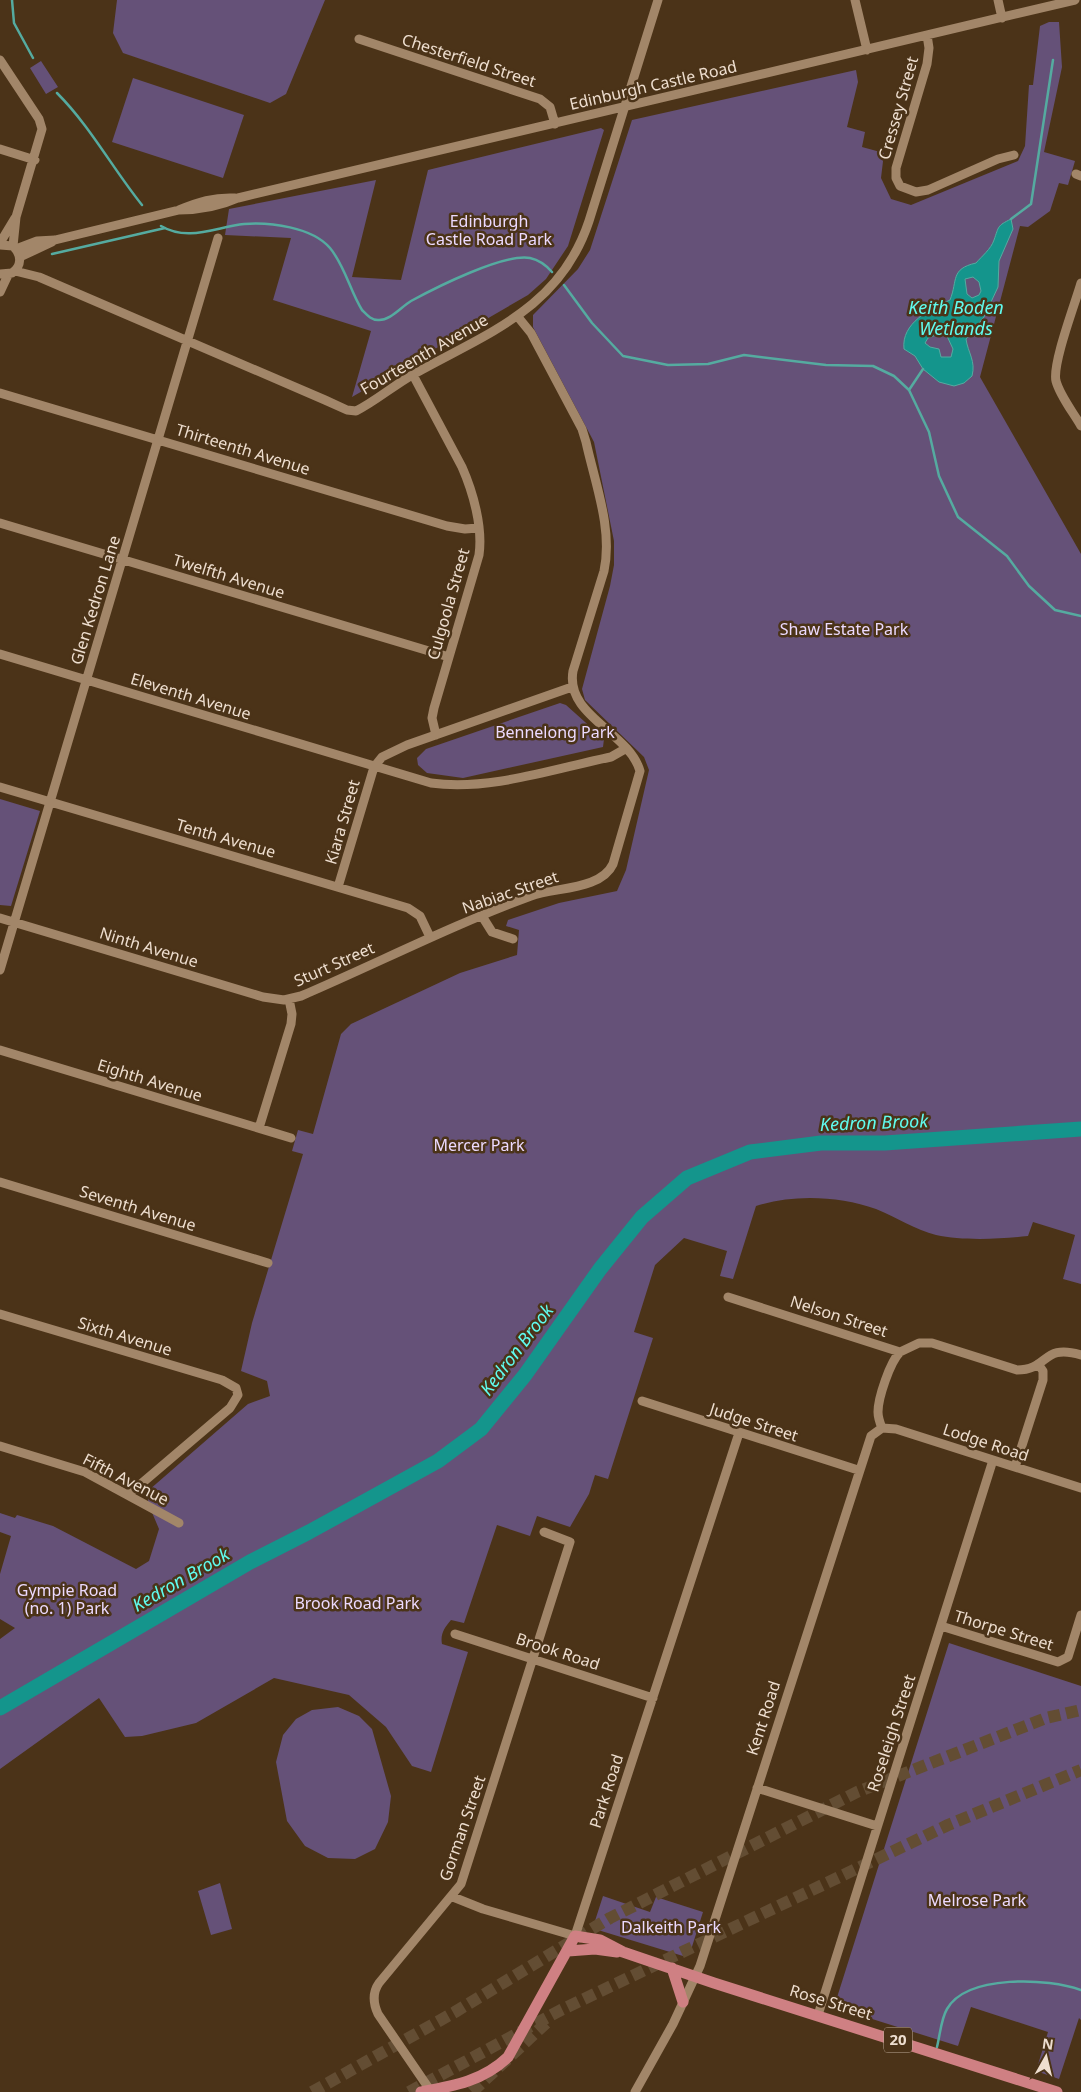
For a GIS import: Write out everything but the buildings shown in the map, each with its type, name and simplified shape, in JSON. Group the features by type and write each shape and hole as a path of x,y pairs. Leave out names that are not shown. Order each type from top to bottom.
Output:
{"main road":[{"name":"Park Road","path":"426,2091 458,2088 484,2076 508,2057 575,1936"},
{"name":"Rose Street","path":"575,1936 600,1940 623,1952 695,1976 1057,2092"},
{"name":"Rose Street","path":"568,1951 595,1949 623,1952"},
{"path":"672,1968 684,2002"}],"street":[{"path":"855,0 867,50"},
{"path":"998,0 1002,18"},
{"name":"Edinburgh Castle Road","path":"17,254 37,241 55,240 179,210 197,202 219,198 238,198 1074,0"},
{"name":"Fourteenth Avenue","path":"8,273 38,277 350,410 358,409 412,375 518,316 551,286 578,250 589,221 656,1"},
{"name":"Cressey Street","path":"927,35 929,48 927,64 896,168 896,178 900,186 910,191 922,191 1004,156 1014,156"},
{"name":"Chesterfield Street","path":"359,39 540,99 550,106 555,124"},
{"path":"0,60 42,126 35,160 16,216 0,244 17,254"},
{"path":"0,149 35,160"},
{"path":"0,292 17,254 16,216"},
{"name":"Glen Kedron Lane","path":"0,970 218,238"},
{"name":"Fourteenth Avenue","path":"17,254 38,277"},
{"path":"1081,284 1078,307 1058,361 1056,377 1058,385 1081,426"},
{"path":"518,316 531,333 582,429 606,533 606,565 573,671 572,687 577,700 625,749"},
{"name":"Culgoola Street","path":"412,375 462,467 468,481 478,528 479,555 433,713 436,735"},
{"name":"Thirteenth Avenue","path":"0,393 447,526 465,529 478,528"},
{"name":"Twelfth Avenue","path":"0,523 449,657"},
{"name":"Eleventh Avenue","path":"0,654 416,780 455,786 515,777 616,756 625,749"},
{"path":"374,766 378,759 391,752 572,687"},
{"name":"Nabiac Street","path":"430,937 552,890 601,879 613,864 640,774 636,762 625,749"},
{"name":"Kiara Street","path":"338,887 374,766"},
{"name":"Tenth Avenue","path":"0,787 412,910 423,920 430,937"},
{"path":"482,916 492,932 513,939"},
{"name":"Ninth Avenue","path":"0,918 263,997 289,999"},
{"name":"Sturt Street","path":"260,1128 291,1024 292,1014 289,999 307,994 430,937"},
{"name":"Eighth Avenue","path":"0,1050 291,1138"},
{"name":"Seventh Avenue","path":"0,1182 268,1263"},
{"name":"Nelson Street","path":"728,1296 900,1352 925,1342 1017,1370 1031,1368 1062,1350 1081,1355"},
{"name":"Sixth Avenue","path":"0,1314 222,1380 233,1385 238,1392 237,1400 230,1408 128,1495"},
{"path":"882,1428 878,1410 892,1363 900,1352"},
{"path":"1016,1467 1042,1380 1043,1371 1038,1364"},
{"name":"Judge Street","path":"642,1401 858,1470"},
{"name":"Lodge Road","path":"882,1428 896,1429 1081,1488"},
{"name":"Kent Road","path":"638,2091 684,2002 695,1976 858,1470 870,1436 882,1428"},
{"name":"Park Road","path":"575,1936 739,1433"},
{"name":"Fifth Avenue","path":"0,1446 85,1472 179,1523"},
{"name":"Roseleigh Street","path":"818,2015 993,1460"},
{"name":"Gorman Street","path":"426,2091 378,2014 374,1993 383,1978 462,1884 570,1542 544,1532"},
{"name":"Thorpe Street","path":"941,1626 1058,1662 1068,1657 1080,1619"},
{"name":"Brook Road","path":"455,1634 653,1698"},
{"path":"757,1788 877,1826"},
{"name":"Rose Street","path":"453,1897 483,1909 575,1936"}],"green space":[{"path":"117,0 325,0 286,94 270,103 123,53 113,33"},
{"path":"1049,22 1059,22 1062,67 1044,152 1075,161 1068,185 1059,183 1050,211 1028,227 1020,226 980,377 1081,554 1081,1284 1063,1279 1075,1235 1033,1222 1028,1236 970,1239 928,1233 876,1209 847,1201 800,1198 770,1202 756,1206 733,1279 720,1276 727,1251 684,1238 655,1265 634,1332 653,1338 608,1479 595,1475 589,1494 570,1527 537,1516 530,1536 497,1525 464,1623 451,1620 444,1631 442,1644 468,1652 431,1772 412,1766 386,1727 349,1695 274,1678 196,1723 142,1736 125,1737 99,1698 0,1769 0,1639 15,1628 0,1619 0,1574 11,1536 0,1532 0,1513 15,1518 17,1515 53,1526 136,1569 149,1561 159,1529 148,1503 149,1490 248,1404 270,1396 267,1381 241,1371 252,1323 303,1154 292,1151 298,1130 313,1134 341,1034 351,1024 460,973 517,955 519,930 506,926 508,920 559,903 617,891 626,870 649,770 644,757 585,700 582,689 610,586 614,565 614,541 594,442 533,327 533,315 578,269 590,250 632,120 856,70 858,82 847,127 865,132 862,147 884,153 881,178 891,199 911,205 1018,161 1025,146 1029,85 1033,85 1040,26"},
{"path":"41,61 58,87 46,94 30,68"},
{"path":"133,78 244,115 223,178 112,142"},
{"name":"Edinburgh Castle Road Park","path":"601,128 604,130 568,246 546,279 528,295 352,397 371,331 273,300 291,238 225,235 229,209 376,180 352,277 401,280 428,170"},
{"name":"Bennelong Park","path":"560,703 566,705 604,739 603,747 463,778 427,773 418,765 417,758 426,749"},
{"path":"0,799 40,811 11,906 0,905"},
{"name":"Melrose Park","path":"949,1643 1081,1686 1081,2020 1079,2018 1059,2079 1036,2071 1048,2032 971,2007 958,2046 834,2007"},
{"path":"338,1707 359,1716 372,1729 391,1796 388,1822 375,1849 355,1859 328,1858 305,1846 287,1821 276,1762 283,1735 296,1719 312,1710"},
{"path":"220,1883 232,1929 211,1935 198,1891"},
{"name":"Dalkeith Park","path":"603,1896 650,1912 656,1897 703,1912 690,1953 683,1956 598,1930 594,1924"}],"water":[{"name":"Keith Boden Wetlands","path":"1011,219 1013,229 999,261 998,287 984,317 966,339 972,361 972,376 964,383 954,386 939,382 923,369 915,356 904,349 904,340 907,332 918,318 950,300 958,272 968,265 976,263 993,243 999,227","holes":["973,277 979,282 981,291 979,295 972,298 967,294 965,279","936,335 947,336 953,349 951,357 941,357 939,349 930,347 925,343 928,338"]}],"waterway":[{"path":"12,0 14,23 33,58"},
{"path":"1011,219 1031,204 1053,60"},
{"path":"57,93 91,133 142,205"},
{"path":"161,226 171,231 192,233 244,224 266,224 290,227 313,235 330,248 340,263 362,310 369,317 376,320 387,318 411,301 452,280 504,261 530,258 542,263 552,272"},
{"path":"52,254 165,228"},
{"path":"564,285 592,323 623,356 668,365 708,364 744,355 826,365 873,366 894,376 909,390 929,432 939,476 958,517 1007,556 1029,586 1055,610 1081,616"},
{"path":"909,390 923,369"},
{"name":"Kedron Brook","path":"0,1708 250,1562 438,1461 481,1429 525,1375 600,1269 642,1217 687,1178 750,1152 821,1143 885,1143 1081,1129"},
{"path":"937,2047 942,2022 947,2009 957,1998 972,1990 990,1984 1010,1982 1049,1983 1081,1990"}],"tunnel":[{"path":"312,2092 455,2012 610,1918 857,1792 1046,1718 1081,1710"},
{"path":"409,2092 561,2010 948,1825 1081,1770"},
{"path":"472,2092 546,2023"}],"park label":[{"name":"Shaw Estate Park","path":"844,629"},
{"name":"Mercer Park","path":"479,1145"},
{"name":"Gympie Road (no. 1) Park","path":"67,1599"},
{"name":"Brook Road Park","path":"357,1603"}]}
